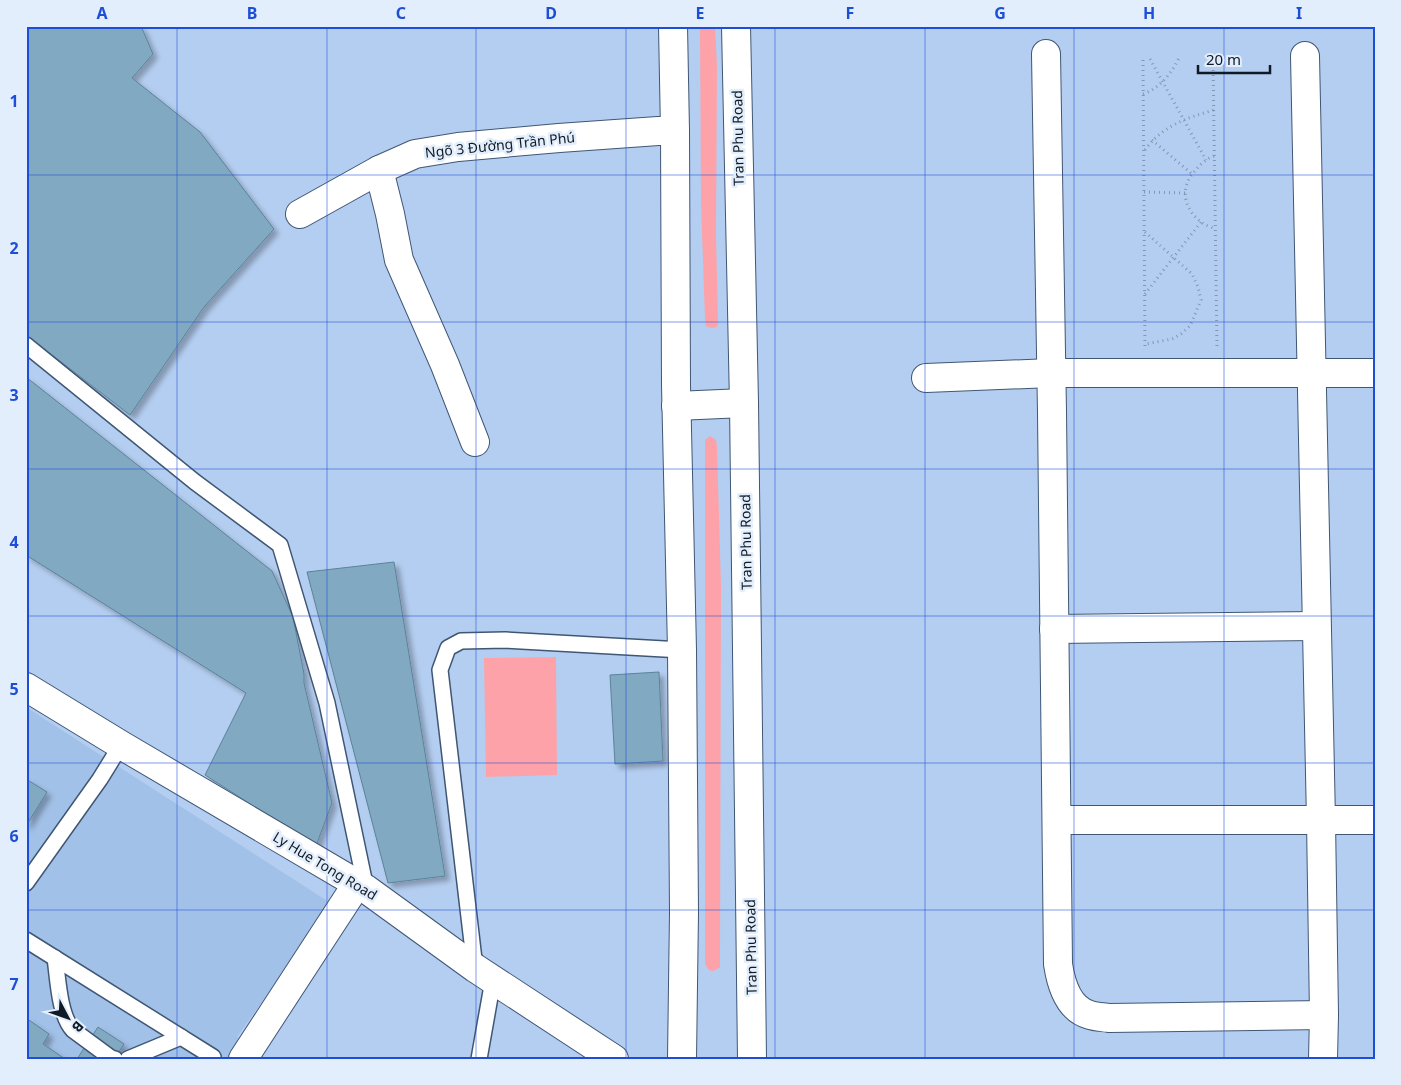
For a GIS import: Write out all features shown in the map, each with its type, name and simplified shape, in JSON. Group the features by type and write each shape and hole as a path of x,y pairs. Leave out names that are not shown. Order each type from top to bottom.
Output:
{"street":[{"path":"672,26 675,131 676,406 682,650 684,979 682,1059"},
{"name":"Tran Phu Road","path":"736,26 744,404 752,1059"},
{"path":"1046,54 1058,964 1060,976 1070,1001 1088,1015 1109,1018 1324,1015"},
{"path":"1305,56 1321,821 1323,1059"},
{"name":"Ngõ 3 Đường Trần Phú","path":"300,214 379,170 414,154 458,147 569,137 675,131"},
{"path":"379,170 399,260 445,365 475,442"},
{"path":"926,378 1051,373 1375,373"},
{"path":"676,406 744,404"},
{"path":"1054,629 1316,626"},
{"name":"Ly Hue Tong Road","path":"26,687 362,886 484,974 614,1059"},
{"path":"1057,820 1375,820"},
{"path":"243,1059 362,886"}],"lane":[{"path":"26,345 195,482 280,544 327,703 362,886"},
{"path":"479,1059 484,974 440,670 448,648 461,641 505,640 682,650"},
{"path":"26,883 100,779 121,745"},
{"path":"26,940 213,1057 212,1059"},
{"path":"55,958 63,1011 68,1024 73,1030 111,1058 116,1059"},
{"path":"128,1059 181,1037"}],"path":[{"path":"1143,94 1163,81 1180,58"},
{"path":"1150,59 1206,160"},
{"path":"1143,60 1146,357"},
{"path":"1213,60 1217,355"},
{"path":"1144,151 1152,140 1168,127 1184,119 1214,110"},
{"path":"1152,140 1192,174"},
{"path":"1214,156 1206,160 1192,174 1186,183 1185,199 1195,216 1201,222 1215,229"},
{"path":"1144,192 1185,193"},
{"path":"1145,294 1201,222"},
{"path":"1145,232 1192,274 1201,300 1190,326 1181,334 1172,339 1146,344"}],"shaded area":[{"path":"700,26 715,26 717,67 716,234 718,323 717,327 712,328 706,326 705,319 701,203"},
{"path":"710,436 716,440 717,447 721,586 720,967 712,971 705,964 705,440"},
{"path":"556,657 557,775 486,777 484,658"},
{"path":"26,707 332,904 237,1037 267,1059 26,1059"}],"building":[{"path":"26,26 141,26 153,54 132,78 200,132 274,229 204,307 130,415 26,335"},
{"path":"26,377 272,571 293,617 304,683 332,803 316,846 205,775 246,693 26,555"},
{"path":"394,562 445,876 388,883 307,572"},
{"path":"659,672 663,761 615,764 610,675"},
{"path":"26,779 47,792 26,826"},
{"path":"26,1018 49,1034 43,1044 65,1059 26,1059"},
{"path":"98,1027 124,1044 114,1059 77,1059"}]}
